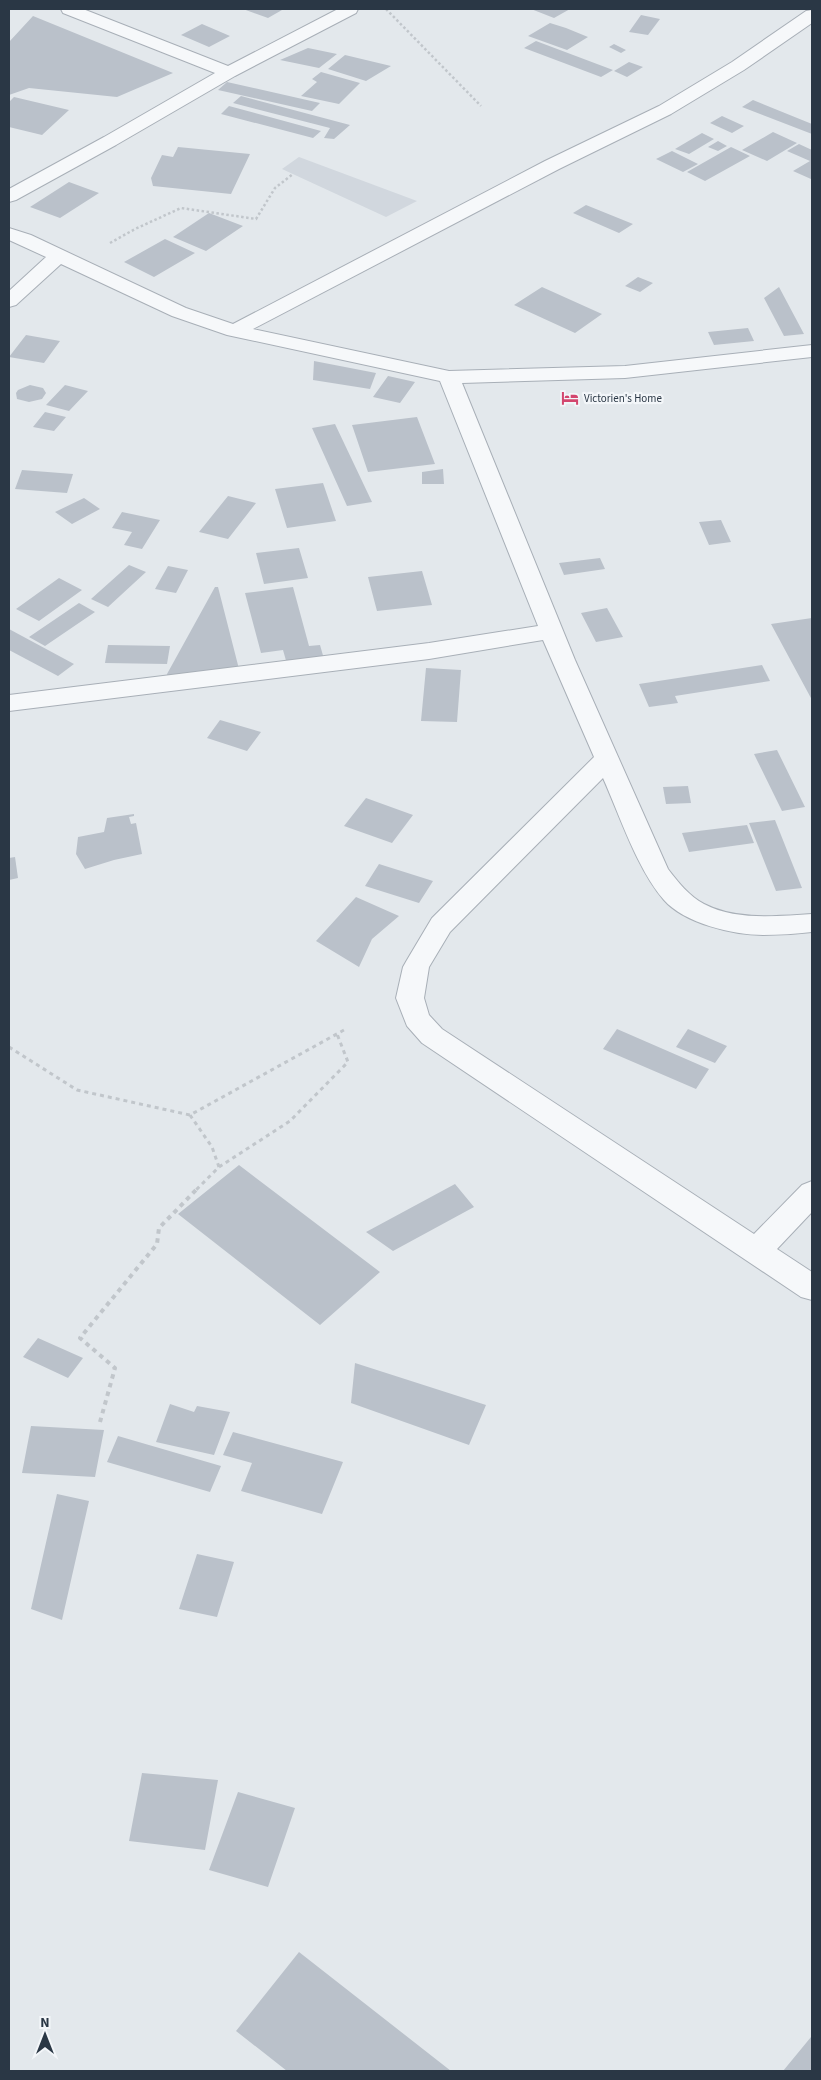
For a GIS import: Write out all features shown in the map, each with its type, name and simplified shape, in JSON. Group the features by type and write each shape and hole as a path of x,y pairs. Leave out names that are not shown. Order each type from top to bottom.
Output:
{"street":[{"path":"69,9 228,72"},
{"path":"9,196 101,146 228,72 350,9"},
{"path":"234,331 482,201 665,110 738,66 812,15"},
{"path":"9,234 59,255 179,312 234,331 449,377 625,372 812,352"},
{"path":"9,301 59,255"},
{"path":"449,377 551,630 657,872 674,895 695,910 727,920 761,926 812,922"},
{"path":"9,703 429,651 551,630"},
{"path":"607,759 441,925 416,967 410,998 417,1019 432,1036 812,1288"},
{"path":"757,1251 812,1193"}],"path":[{"path":"386,9 481,106"},
{"path":"59,255 81,245 98,250 135,229 181,208 256,219 267,198 279,183 293,174"},
{"path":"9,1047 77,1090 190,1115 344,1030"},
{"path":"100,1422 115,1368 80,1338 157,1244 159,1228 219,1167 290,1121 348,1062 336,1034"},
{"path":"190,1115 212,1148 219,1167"}],"shaded area":[{"path":"299,157 417,201 386,217 282,169"}],"building":[{"path":"243,9 278,9 282,10 268,18"},
{"path":"531,9 570,9 554,18"},
{"path":"641,15 660,19 648,35 629,32"},
{"path":"33,16 173,73 117,97 29,88 9,95 9,42"},
{"path":"550,23 588,37 567,50 528,36"},
{"path":"202,24 230,36 209,47 181,35"},
{"path":"536,41 613,70 601,77 524,48"},
{"path":"614,44 626,50 621,53 609,47"},
{"path":"308,48 337,54 319,68 280,60"},
{"path":"345,55 391,66 366,81 328,69"},
{"path":"629,62 643,67 627,77 614,71"},
{"path":"321,72 360,83 339,104 301,96 317,82 312,79"},
{"path":"227,82 320,103 312,111 218,90"},
{"path":"241,96 350,125 334,139 324,138 330,128 233,103"},
{"path":"14,97 69,110 42,135 9,127 9,102"},
{"path":"753,100 812,124 812,134 742,107"},
{"path":"229,106 321,131 313,138 221,114"},
{"path":"722,116 744,126 732,133 710,123"},
{"path":"773,132 797,143 767,161 742,150"},
{"path":"702,133 714,139 689,154 675,149"},
{"path":"718,141 727,146 718,151 708,147"},
{"path":"799,144 812,150 811,179 793,171 810,161 787,151"},
{"path":"178,147 250,154 231,194 153,186 151,178 162,155 173,157"},
{"path":"731,147 750,156 705,181 687,172"},
{"path":"672,151 698,164 683,172 656,159"},
{"path":"69,182 99,193 60,218 30,207"},
{"path":"586,205 633,224 619,233 573,213"},
{"path":"209,213 243,226 206,251 173,237"},
{"path":"165,239 195,253 154,277 124,262"},
{"path":"638,277 653,283 640,292 625,286"},
{"path":"542,287 602,314 575,333 514,305"},
{"path":"779,287 804,334 784,336 764,298"},
{"path":"748,328 754,341 714,345 708,332"},
{"path":"26,335 60,341 44,363 9,357"},
{"path":"314,361 376,373 370,389 313,380"},
{"path":"388,376 415,382 400,403 373,397"},
{"path":"30,385 43,388 46,393 42,399 29,402 17,399 16,393 18,390"},
{"path":"65,385 88,391 69,411 46,405"},
{"path":"45,412 66,417 54,431 33,427"},
{"path":"417,417 435,464 368,472 352,425"},
{"path":"335,424 372,502 347,506 312,428"},
{"path":"443,469 444,484 422,484 422,472"},
{"path":"22,470 73,474 67,493 15,489"},
{"path":"323,483 336,521 287,528 275,489"},
{"path":"228,496 256,503 228,539 199,532"},
{"path":"84,498 100,509 72,524 55,512"},
{"path":"122,512 160,520 142,549 124,545 132,532 112,528"},
{"path":"721,520 731,542 709,545 699,522"},
{"path":"299,548 308,578 264,584 256,553"},
{"path":"600,558 605,569 564,575 559,563"},
{"path":"129,565 146,572 108,607 91,599"},
{"path":"168,566 188,570 176,593 155,589"},
{"path":"422,571 432,605 377,611 368,577"},
{"path":"59,578 82,590 39,621 16,609"},
{"path":"215,587 218,587 239,669 168,678 167,674"},
{"path":"293,587 309,646 320,645 324,659 287,664 283,650 261,653 245,593"},
{"path":"79,603 95,612 45,646 29,637"},
{"path":"607,608 623,637 596,642 581,613"},
{"path":"812,618 812,700 771,624"},
{"path":"9,629 74,664 58,676 9,650"},
{"path":"108,645 170,646 167,664 105,663"},
{"path":"762,665 770,681 675,696 678,703 649,707 639,684"},
{"path":"426,668 461,670 457,722 421,721"},
{"path":"220,720 261,732 247,751 207,738"},
{"path":"777,750 805,807 782,811 754,754"},
{"path":"688,786 691,803 666,804 663,787"},
{"path":"366,798 413,815 392,843 344,826"},
{"path":"134,814 134,816 129,817 131,824 136,823 142,854 85,869 76,854 78,837 104,832 107,818"},
{"path":"775,820 802,888 776,891 749,823"},
{"path":"747,825 754,843 689,852 682,833"},
{"path":"15,857 18,878 9,880 9,858"},
{"path":"379,864 433,881 419,903 365,886"},
{"path":"356,897 399,916 372,939 359,967 316,941"},
{"path":"617,1029 709,1069 696,1089 603,1049"},
{"path":"688,1029 727,1046 715,1063 676,1047"},
{"path":"239,1165 380,1272 320,1325 178,1214"},
{"path":"455,1184 474,1207 393,1251 366,1232"},
{"path":"38,1338 83,1358 68,1378 23,1357"},
{"path":"355,1363 486,1405 469,1445 351,1403"},
{"path":"170,1404 194,1412 197,1406 230,1412 214,1455 156,1442"},
{"path":"31,1426 104,1430 95,1477 22,1473"},
{"path":"233,1432 343,1462 322,1514 241,1491 252,1463 223,1455"},
{"path":"118,1436 221,1466 210,1492 107,1462"},
{"path":"57,1494 89,1501 62,1620 31,1609"},
{"path":"197,1554 234,1562 217,1617 179,1609"},
{"path":"142,1773 218,1780 205,1850 129,1841"},
{"path":"238,1792 295,1808 268,1887 209,1870"},
{"path":"299,1952 451,2071 287,2071 236,2031"},
{"path":"811,2037 812,2071 783,2071"}],"place":[{"name":"Victorien's Home","path":"570,398"}]}
